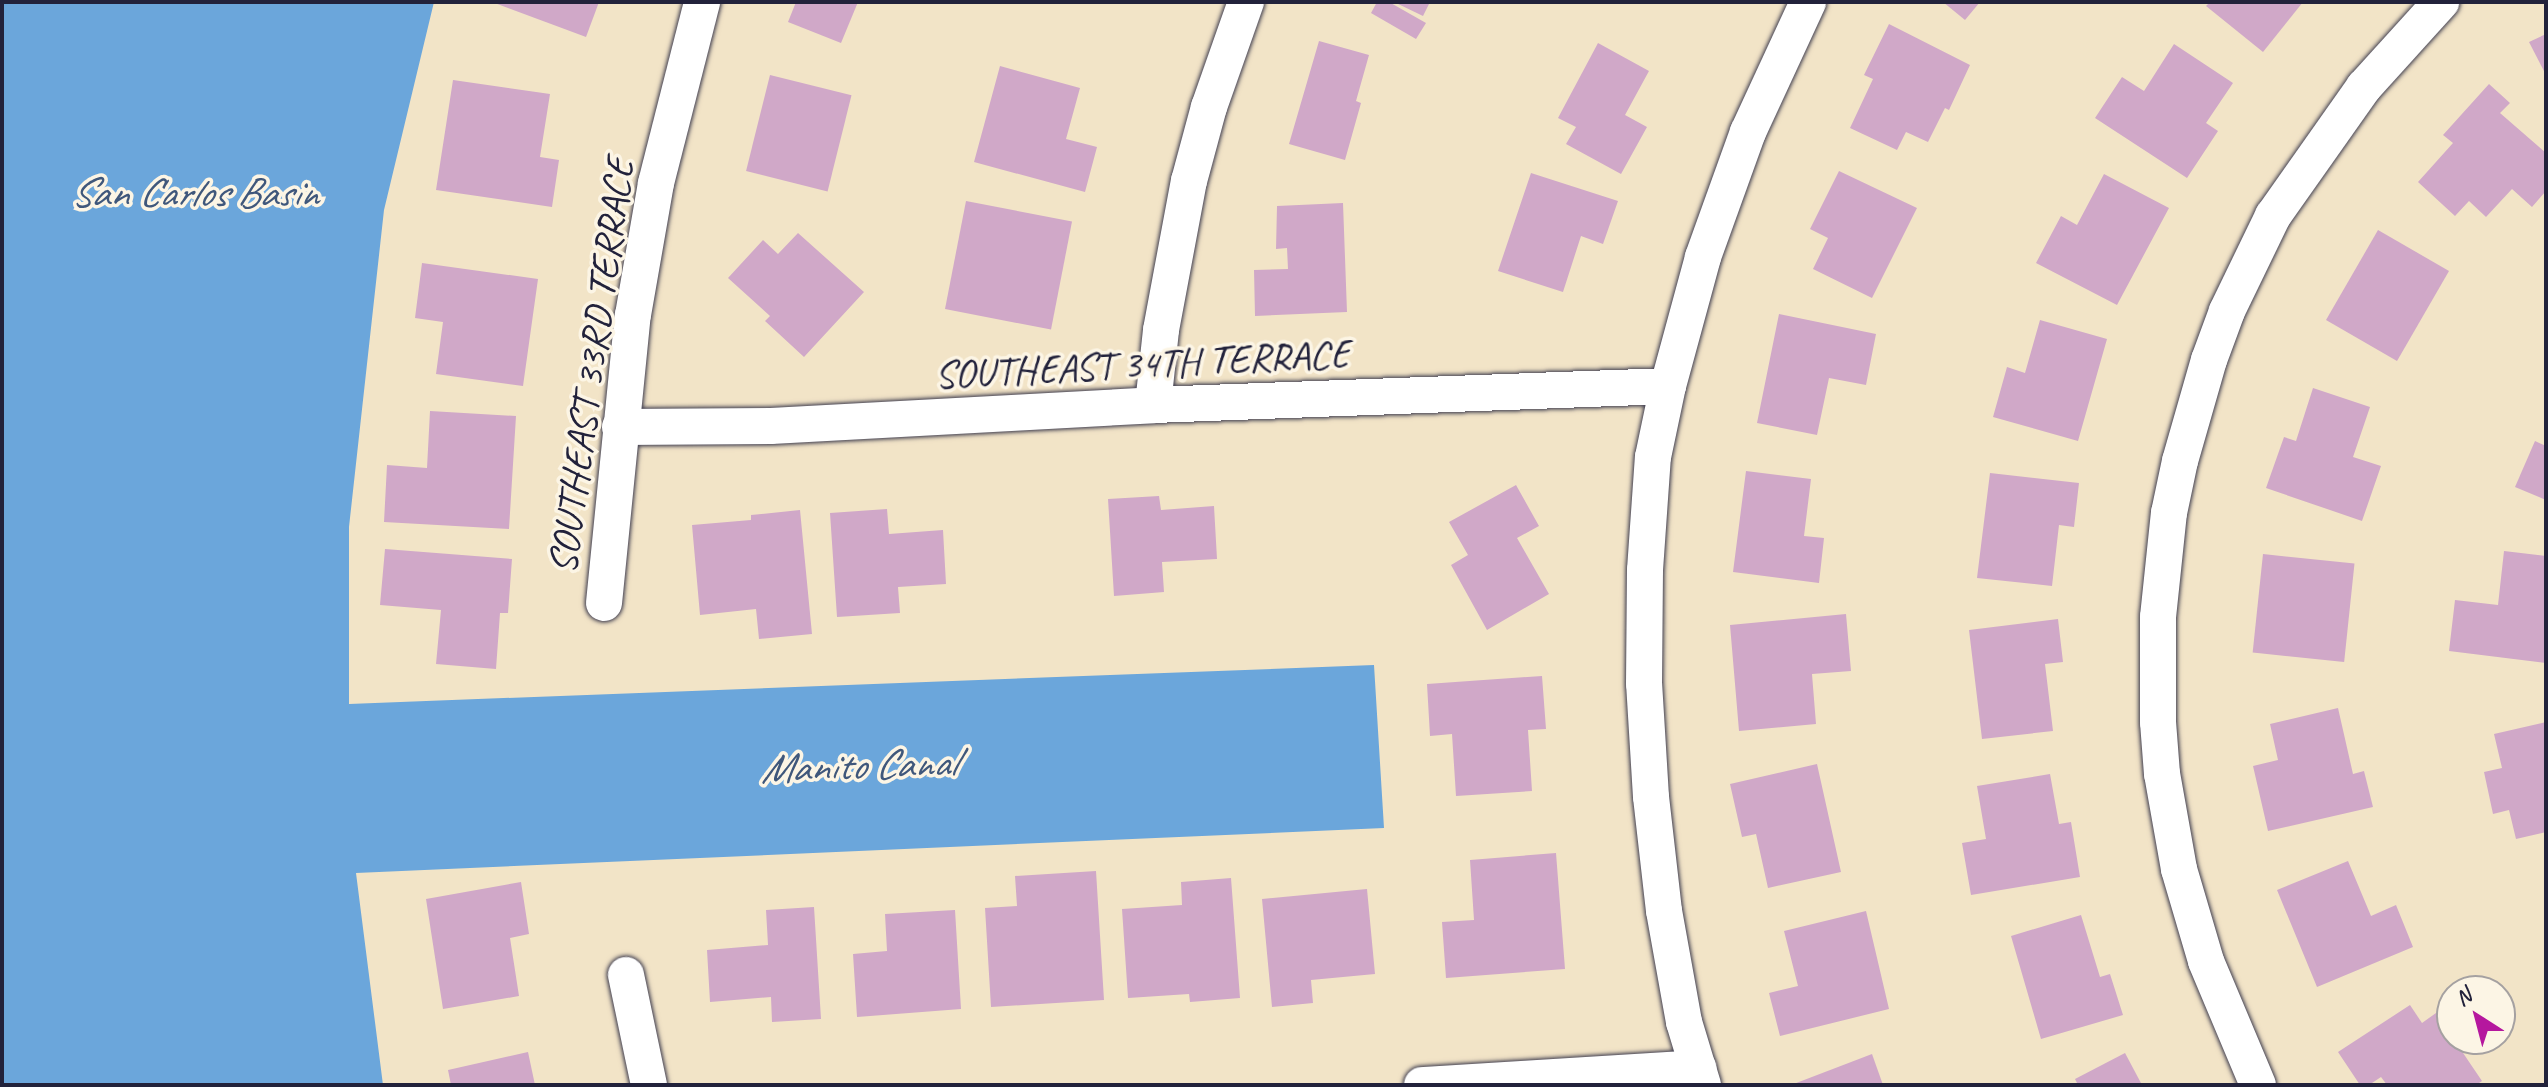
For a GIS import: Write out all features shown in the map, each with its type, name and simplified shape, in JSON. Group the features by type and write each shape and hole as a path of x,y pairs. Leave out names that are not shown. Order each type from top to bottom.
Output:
{"street":[{"name":"SOUTHEAST 33RD TERRACE","path":"604,603 633,315 656,183 702,2"},
{"path":"1153,405 1163,315 1189,181 1209,107 1246,2"},
{"path":"1422,1085 1700,1076 1684,1022 1664,911 1651,797 1644,684 1645,570 1653,457 1668,386 1703,257 1748,132 1808,2"},
{"path":"2258,1085 2206,961 2179,869 2162,774 2158,722 2158,617 2169,513 2209,360 2227,311 2273,216 2364,87 2441,2"},
{"name":"SOUTHEAST 34TH TERRACE","path":"620,427 771,426 1153,405 1668,386"},
{"path":"626,975 649,1085"}],"water":[{"name":"San Carlos Basin","path":"2,2 434,2 384,210 349,527 349,704 1374,665 1384,828 356,873 383,1085 2,1085"}],"building":[{"path":"492,2 599,2 586,37"},
{"path":"796,2 858,2 841,43 788,22"},
{"path":"1377,2 1389,2 1426,23 1416,39 1371,13"},
{"path":"1394,2 1430,2 1423,16"},
{"path":"1943,2 1980,2 1965,20"},
{"path":"2210,2 2303,2 2263,52 2206,6"},
{"path":"1889,24 1970,65 1949,110 1945,108 1928,142 1906,132 1897,150 1850,128 1873,79 1864,75"},
{"path":"2546,34 2546,75 2529,42"},
{"path":"1319,41 1369,55 1356,101 1361,103 1345,160 1289,144"},
{"path":"1598,43 1649,71 1625,115 1647,127 1621,174 1566,144 1576,127 1558,118"},
{"path":"2174,44 2233,83 2206,123 2218,131 2187,178 2095,118 2122,77 2144,91"},
{"path":"1000,66 1080,88 1066,139 1097,147 1085,192 974,162"},
{"path":"770,75 852,95 828,191 746,171"},
{"path":"453,80 550,94 540,157 559,160 552,207 436,190"},
{"path":"2489,84 2510,103 2500,113 2546,153 2546,191 2532,207 2512,189 2486,217 2469,201 2455,216 2418,182 2453,143 2443,135"},
{"path":"1839,171 1917,208 1872,298 1813,269 1828,238 1810,229"},
{"path":"1531,173 1618,201 1603,244 1581,236 1563,292 1498,271"},
{"path":"2104,174 2169,208 2117,305 2036,263 2061,216 2077,225"},
{"path":"966,201 1072,222 1051,330 945,309"},
{"path":"1343,203 1347,312 1255,316 1254,270 1288,269 1287,248 1276,249 1277,206"},
{"path":"2378,230 2449,271 2397,361 2326,320"},
{"path":"798,233 864,292 804,357 765,321 770,316 728,278 763,240 778,254"},
{"path":"422,263 538,279 523,386 436,374 443,322 415,318"},
{"path":"1779,314 1876,334 1866,385 1829,378 1817,435 1757,423"},
{"path":"2040,320 2107,339 2078,441 1993,417 2007,367 2025,373"},
{"path":"2313,388 2370,407 2353,457 2381,466 2362,521 2266,488 2284,437 2296,441"},
{"path":"430,411 516,416 509,529 384,522 387,465 427,468"},
{"path":"2535,441 2546,446 2546,500 2515,487"},
{"path":"1746,471 1811,479 1804,536 1824,538 1819,583 1733,572"},
{"path":"1990,473 2079,483 2074,527 2059,525 2052,586 1977,578"},
{"path":"1516,485 1539,526 1517,538 1549,594 1487,630 1451,565 1468,555 1449,522"},
{"path":"1159,496 1161,510 1214,506 1217,559 1162,562 1164,592 1114,596 1108,499"},
{"path":"887,509 889,534 943,530 946,584 898,587 900,613 837,617 830,513"},
{"path":"800,510 812,634 759,639 756,609 700,615 692,525 751,520 751,515"},
{"path":"385,549 512,559 508,613 500,613 496,669 436,664 441,610 380,605"},
{"path":"2504,551 2546,556 2546,663 2449,651 2455,600 2498,605"},
{"path":"2263,554 2354,564 2344,662 2253,652"},
{"path":"1846,614 1851,671 1812,674 1816,724 1739,731 1730,625"},
{"path":"2058,619 2063,662 2045,664 2053,731 1982,739 1969,630"},
{"path":"1542,676 1546,729 1528,730 1532,791 1456,796 1452,734 1430,736 1427,684"},
{"path":"2338,708 2353,774 2364,771 2373,807 2268,831 2253,766 2278,760 2270,724"},
{"path":"2546,722 2546,832 2516,839 2509,810 2493,814 2484,772 2502,768 2494,734"},
{"path":"1817,764 1841,872 1768,888 1756,834 1742,837 1730,784"},
{"path":"2050,774 2059,824 2071,822 2080,877 1971,895 1962,843 1986,839 1977,786"},
{"path":"1556,853 1565,969 1446,978 1442,922 1474,920 1470,860"},
{"path":"2348,861 2371,916 2396,905 2413,947 2317,987 2277,890"},
{"path":"1096,871 1104,1000 991,1007 985,908 1017,906 1015,876"},
{"path":"1231,878 1240,998 1190,1002 1189,994 1128,998 1122,909 1182,905 1181,882"},
{"path":"521,882 529,934 510,938 519,996 443,1009 426,899"},
{"path":"1367,889 1375,974 1311,980 1313,1003 1272,1007 1262,899"},
{"path":"814,907 821,1019 772,1022 771,997 710,1002 707,950 768,945 766,910"},
{"path":"955,910 961,1009 857,1017 853,954 887,951 885,914"},
{"path":"1866,911 1889,1009 1780,1036 1769,993 1798,986 1784,931"},
{"path":"2081,915 2100,977 2110,974 2123,1015 2041,1039 2011,936"},
{"path":"2410,1005 2422,1023 2436,1013 2436,1055 2464,1055 2482,1081 2476,1085 2387,1085 2381,1077 2369,1085 2360,1085 2338,1052"},
{"path":"528,1052 535,1085 451,1085 448,1070"},
{"path":"2125,1053 2142,1085 2078,1085 2075,1079"},
{"path":"1872,1054 1883,1085 1791,1085"}],"water label":[{"name":"Manito Canal","path":"858,766"}]}
